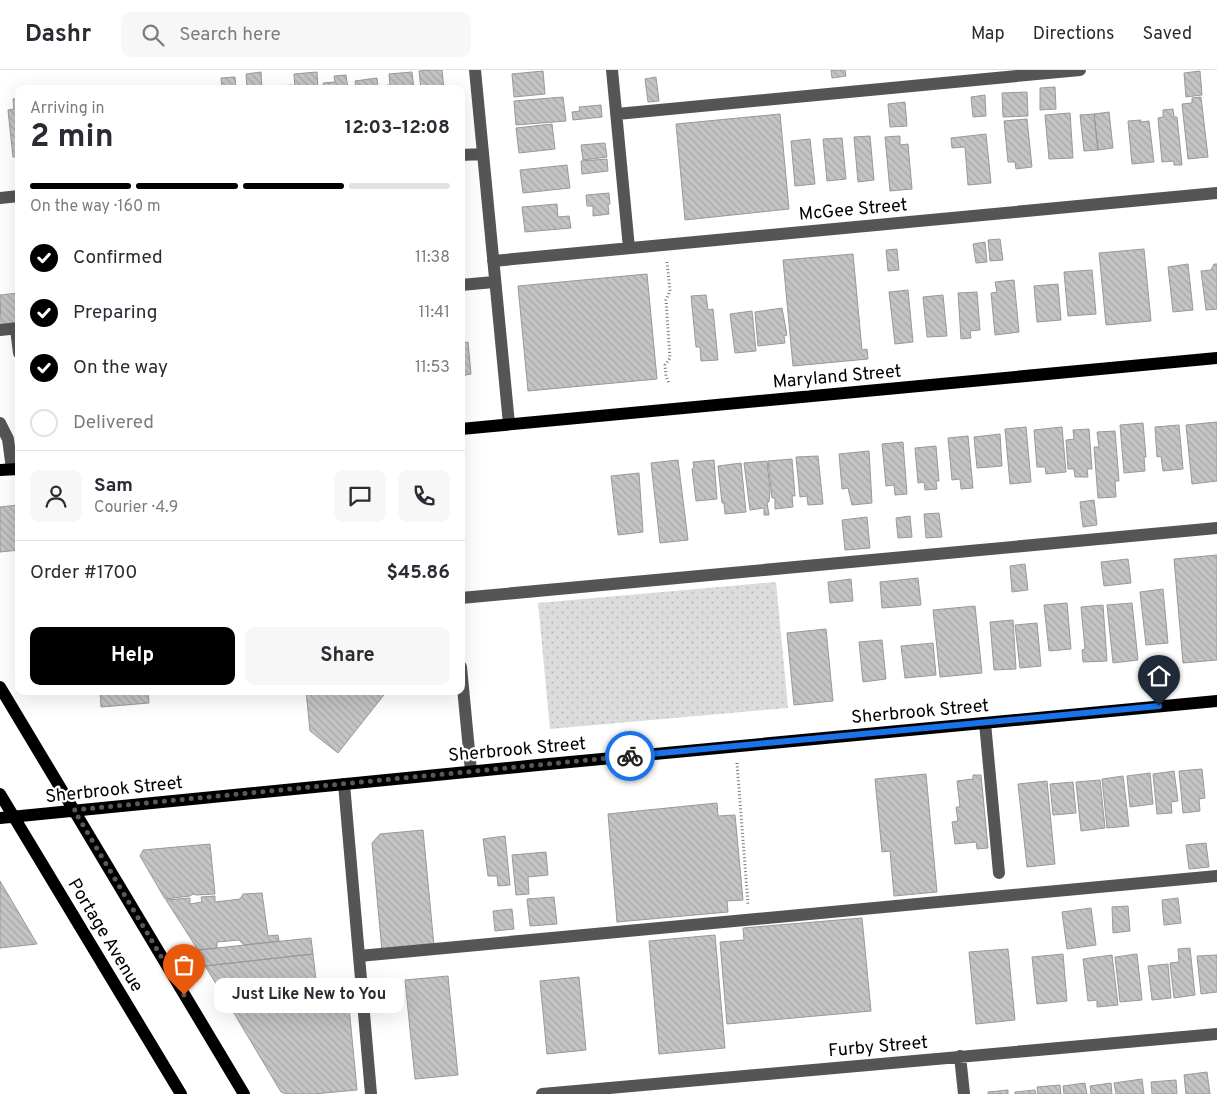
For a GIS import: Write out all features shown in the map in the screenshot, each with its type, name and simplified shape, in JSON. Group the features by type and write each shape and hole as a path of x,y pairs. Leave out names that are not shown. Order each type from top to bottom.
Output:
{"main road":[{"name":"Maryland Street","path":"465,429 1217,358"},
{"name":"Portage Avenue","path":"0,687 244,1094"},
{"name":"Sherbrook Street","path":"0,818 1217,700"},
{"name":"Portage Avenue","path":"0,794 181,1094"}],"street":[{"path":"475,70 509,424"},
{"path":"612,70 629,248"},
{"path":"617,114 1080,70"},
{"path":"465,155 483,154"},
{"name":"McGee Street","path":"493,261 1217,193"},
{"path":"0,198 15,196"},
{"path":"465,285 494,282"},
{"path":"0,330 15,328"},
{"path":"0,423 8,439 10,469"},
{"path":"465,598 1217,528"},
{"path":"464,695 471,771"},
{"path":"985,722 1000,873"},
{"path":"344,784 371,1094"},
{"path":"359,956 1217,876"},
{"name":"Furby Street","path":"542,1094 612,1091 960,1056 1217,1034"},
{"path":"960,1056 964,1094"}],"path":[{"path":"664,244 670,291 666,300 670,358 664,365 669,383"},
{"path":"735,746 750,920"}],"shaded area":[{"path":"776,582 788,708 550,729 538,603"}],"building":[{"path":"442,70 444,85 421,85 419,71"},
{"path":"831,70 845,70 846,76 832,78"},
{"path":"543,71 545,94 514,97 512,74"},
{"path":"1200,71 1202,95 1186,97 1184,73"},
{"path":"261,72 262,85 247,85 246,74"},
{"path":"317,72 318,85 295,85 294,74"},
{"path":"412,72 414,85 390,85 389,74"},
{"path":"346,75 347,85 323,85 323,83 335,82 334,76"},
{"path":"235,77 236,85 222,85 221,78"},
{"path":"656,77 659,101 648,102 645,79"},
{"path":"377,78 378,85 356,85 355,81"},
{"path":"1055,87 1056,109 1040,110 1040,88"},
{"path":"1027,92 1028,116 1003,117 1002,93"},
{"path":"985,95 986,116 973,117 971,97"},
{"path":"563,97 566,121 516,125 514,101"},
{"path":"1201,97 1208,157 1188,159 1182,104 1192,103 1192,98"},
{"path":"13,99 15,99 15,157 13,157 8,110 14,109"},
{"path":"905,102 907,126 890,127 888,104"},
{"path":"601,105 602,117 573,120 572,112 580,111 579,107"},
{"path":"1173,109 1174,117 1177,117 1182,165 1174,165 1174,161 1162,162 1158,118 1163,117 1163,110"},
{"path":"1109,112 1113,148 1098,150 1094,114"},
{"path":"1070,113 1073,158 1049,159 1045,115"},
{"path":"780,114 789,209 685,220 676,124"},
{"path":"1094,114 1098,150 1084,151 1080,115"},
{"path":"1027,119 1032,167 1016,169 1015,162 1008,162 1004,121"},
{"path":"1141,120 1140,122 1149,121 1154,162 1132,164 1128,121"},
{"path":"552,124 555,149 519,153 516,128"},
{"path":"986,134 991,183 968,185 965,147 952,148 951,138"},
{"path":"870,136 874,180 858,182 854,137"},
{"path":"900,136 900,145 908,144 912,189 890,191 885,137"},
{"path":"842,138 846,179 827,181 823,139"},
{"path":"810,139 815,184 795,186 791,141"},
{"path":"605,143 607,157 583,160 581,145"},
{"path":"607,159 608,171 582,174 581,161"},
{"path":"567,165 570,188 523,193 520,170"},
{"path":"609,193 609,214 593,216 593,206 587,206 586,195"},
{"path":"557,204 558,217 569,216 571,228 525,232 522,207"},
{"path":"1000,239 1003,260 990,261 988,240"},
{"path":"985,242 987,262 976,263 973,244"},
{"path":"897,249 899,270 888,271 886,250"},
{"path":"1144,249 1151,321 1106,325 1099,253"},
{"path":"853,254 862,350 867,349 868,359 793,366 783,260"},
{"path":"1188,264 1193,310 1173,312 1168,267"},
{"path":"1214,264 1217,264 1217,309 1206,310 1201,271 1211,270"},
{"path":"1092,270 1096,314 1068,316 1064,272"},
{"path":"647,274 657,379 528,391 518,286"},
{"path":"1014,280 1019,332 995,335 991,293 997,292 995,282"},
{"path":"1058,284 1061,320 1037,322 1034,286"},
{"path":"908,290 913,342 895,344 889,292"},
{"path":"977,292 980,330 970,331 971,338 961,339 958,293"},
{"path":"15,293 15,323 1,325 0,295"},
{"path":"706,295 708,310 713,309 718,360 701,361 700,347 696,347 691,296"},
{"path":"943,295 947,336 927,337 923,297"},
{"path":"782,308 787,335 784,336 785,343 758,346 755,312"},
{"path":"752,311 756,351 735,353 730,314"},
{"path":"465,342 468,342 471,374 465,375"},
{"path":"1217,422 1217,481 1192,484 1186,425"},
{"path":"1143,423 1146,457 1144,457 1145,471 1124,473 1120,425"},
{"path":"1179,425 1183,469 1163,471 1161,456 1157,457 1155,427"},
{"path":"1026,427 1031,482 1010,484 1005,429"},
{"path":"1062,427 1066,472 1046,474 1045,467 1037,467 1034,430"},
{"path":"1089,429 1092,469 1087,469 1088,477 1075,477 1074,469 1068,469 1066,440 1074,439 1073,430"},
{"path":"1115,431 1119,481 1115,481 1116,497 1098,498 1094,447 1099,447 1097,432"},
{"path":"1000,434 1002,466 977,468 974,437"},
{"path":"968,436 973,488 961,489 960,479 952,480 948,438"},
{"path":"903,442 907,494 895,495 894,485 886,486 882,444"},
{"path":"936,446 939,481 936,481 937,489 925,490 924,482 918,483 915,448"},
{"path":"869,451 872,503 852,505 848,488 842,489 839,454"},
{"path":"818,456 823,504 808,505 807,496 800,497 796,457"},
{"path":"792,459 795,496 792,496 793,507 775,509 775,498 772,498 768,461"},
{"path":"678,460 688,540 660,543 651,463"},
{"path":"714,460 717,499 696,501 692,469 694,468 693,462"},
{"path":"767,461 770,491 769,502 767,502 769,515 764,515 764,508 750,510 744,463"},
{"path":"741,463 746,512 725,514 718,466"},
{"path":"639,473 643,532 618,535 611,476"},
{"path":"1094,500 1097,525 1083,527 1080,502"},
{"path":"15,505 15,550 0,552 0,507"},
{"path":"939,513 942,537 926,538 924,514"},
{"path":"910,516 912,537 898,538 896,518"},
{"path":"867,517 870,548 845,550 842,520"},
{"path":"1217,555 1217,660 1183,663 1174,559"},
{"path":"1128,559 1131,583 1104,586 1101,562"},
{"path":"1025,564 1028,590 1012,592 1010,566"},
{"path":"918,578 921,605 882,608 880,582"},
{"path":"851,579 853,601 830,603 828,582"},
{"path":"1163,589 1168,643 1146,645 1140,592"},
{"path":"1067,603 1071,649 1049,651 1044,605"},
{"path":"1132,603 1138,660 1113,663 1107,605"},
{"path":"1103,605 1107,661 1083,662 1082,650 1085,649 1081,607"},
{"path":"975,606 982,673 940,677 933,610"},
{"path":"1013,620 1016,669 994,670 990,622"},
{"path":"1037,623 1041,666 1020,668 1015,625"},
{"path":"826,629 833,701 794,705 787,633"},
{"path":"882,640 886,679 863,682 859,642"},
{"path":"933,643 936,675 905,678 901,646"},
{"path":"100,695 148,695 149,703 101,707"},
{"path":"306,695 384,695 338,753 310,731"},
{"path":"1202,769 1205,798 1199,799 1200,811 1183,813 1179,771"},
{"path":"1174,771 1178,801 1171,802 1172,813 1157,814 1153,774"},
{"path":"1150,773 1153,804 1130,807 1127,776"},
{"path":"926,774 937,892 894,896 890,851 882,852 875,779"},
{"path":"973,775 981,775 988,848 977,849 976,842 955,844 952,822 958,821 956,807 960,807 957,781 973,779"},
{"path":"1123,776 1129,826 1107,828 1102,779"},
{"path":"1100,780 1105,828 1081,831 1076,782"},
{"path":"1047,781 1055,864 1027,867 1018,784"},
{"path":"1073,782 1076,813 1053,815 1050,784"},
{"path":"717,803 718,816 735,815 743,900 727,901 728,912 617,922 608,814"},
{"path":"423,830 434,946 382,951 372,843 380,834"},
{"path":"505,836 510,885 498,886 497,876 488,876 483,839"},
{"path":"1206,843 1209,867 1189,869 1186,845"},
{"path":"210,844 215,894 193,894 165,899 140,856 143,850"},
{"path":"546,852 548,875 528,877 529,894 516,895 512,855"},
{"path":"0,881 26,925 37,944 0,948"},
{"path":"262,893 268,936 278,935 279,941 244,945 239,940 217,942 217,948 198,950 166,900 190,898 190,904 202,902 201,897 215,896 215,902 240,899 243,894"},
{"path":"554,897 557,924 530,926 527,899"},
{"path":"1178,898 1181,923 1164,925 1162,900"},
{"path":"1128,906 1130,931 1113,933 1112,907"},
{"path":"1091,908 1096,945 1067,949 1062,912"},
{"path":"512,909 514,929 495,931 493,911"},
{"path":"862,918 871,1011 727,1024 720,942 744,940 743,928"},
{"path":"715,935 725,1048 659,1054 649,941"},
{"path":"311,938 313,954 205,966 198,950"},
{"path":"1190,948 1195,995 1174,998 1170,963 1179,962 1178,949"},
{"path":"1008,949 1015,1020 976,1024 969,952"},
{"path":"313,954 317,989 225,998 205,966"},
{"path":"1063,954 1067,1001 1037,1004 1032,957"},
{"path":"1137,954 1142,1000 1120,1002 1115,957"},
{"path":"1112,955 1118,1005 1097,1007 1097,1000 1088,1001 1083,959"},
{"path":"1217,955 1217,992 1201,994 1197,956"},
{"path":"1168,964 1171,998 1152,1000 1148,966"},
{"path":"448,976 458,1075 415,1079 405,980"},
{"path":"579,977 586,1050 547,1054 540,981"},
{"path":"347,986 357,1090 313,1094 286,1094 281,1092 225,998"},
{"path":"1207,1072 1210,1094 1186,1094 1184,1075"},
{"path":"1142,1079 1144,1094 1116,1094 1114,1083"},
{"path":"1176,1080 1177,1094 1152,1094 1151,1082"},
{"path":"1085,1083 1087,1094 1064,1094 1063,1086"},
{"path":"1111,1083 1112,1094 1091,1094 1090,1086"},
{"path":"1060,1085 1061,1094 1038,1094 1037,1087"},
{"path":"1008,1090 1008,1094 988,1094 988,1092"},
{"path":"1035,1090 1036,1094 1015,1094 1015,1092"}],"way so far":[{"path":"184,995 74,810 630,756"}],"place":[{"name":"Just Like New to You","path":"184,995"}],"route":[{"path":"630,756 1159,706"}]}
